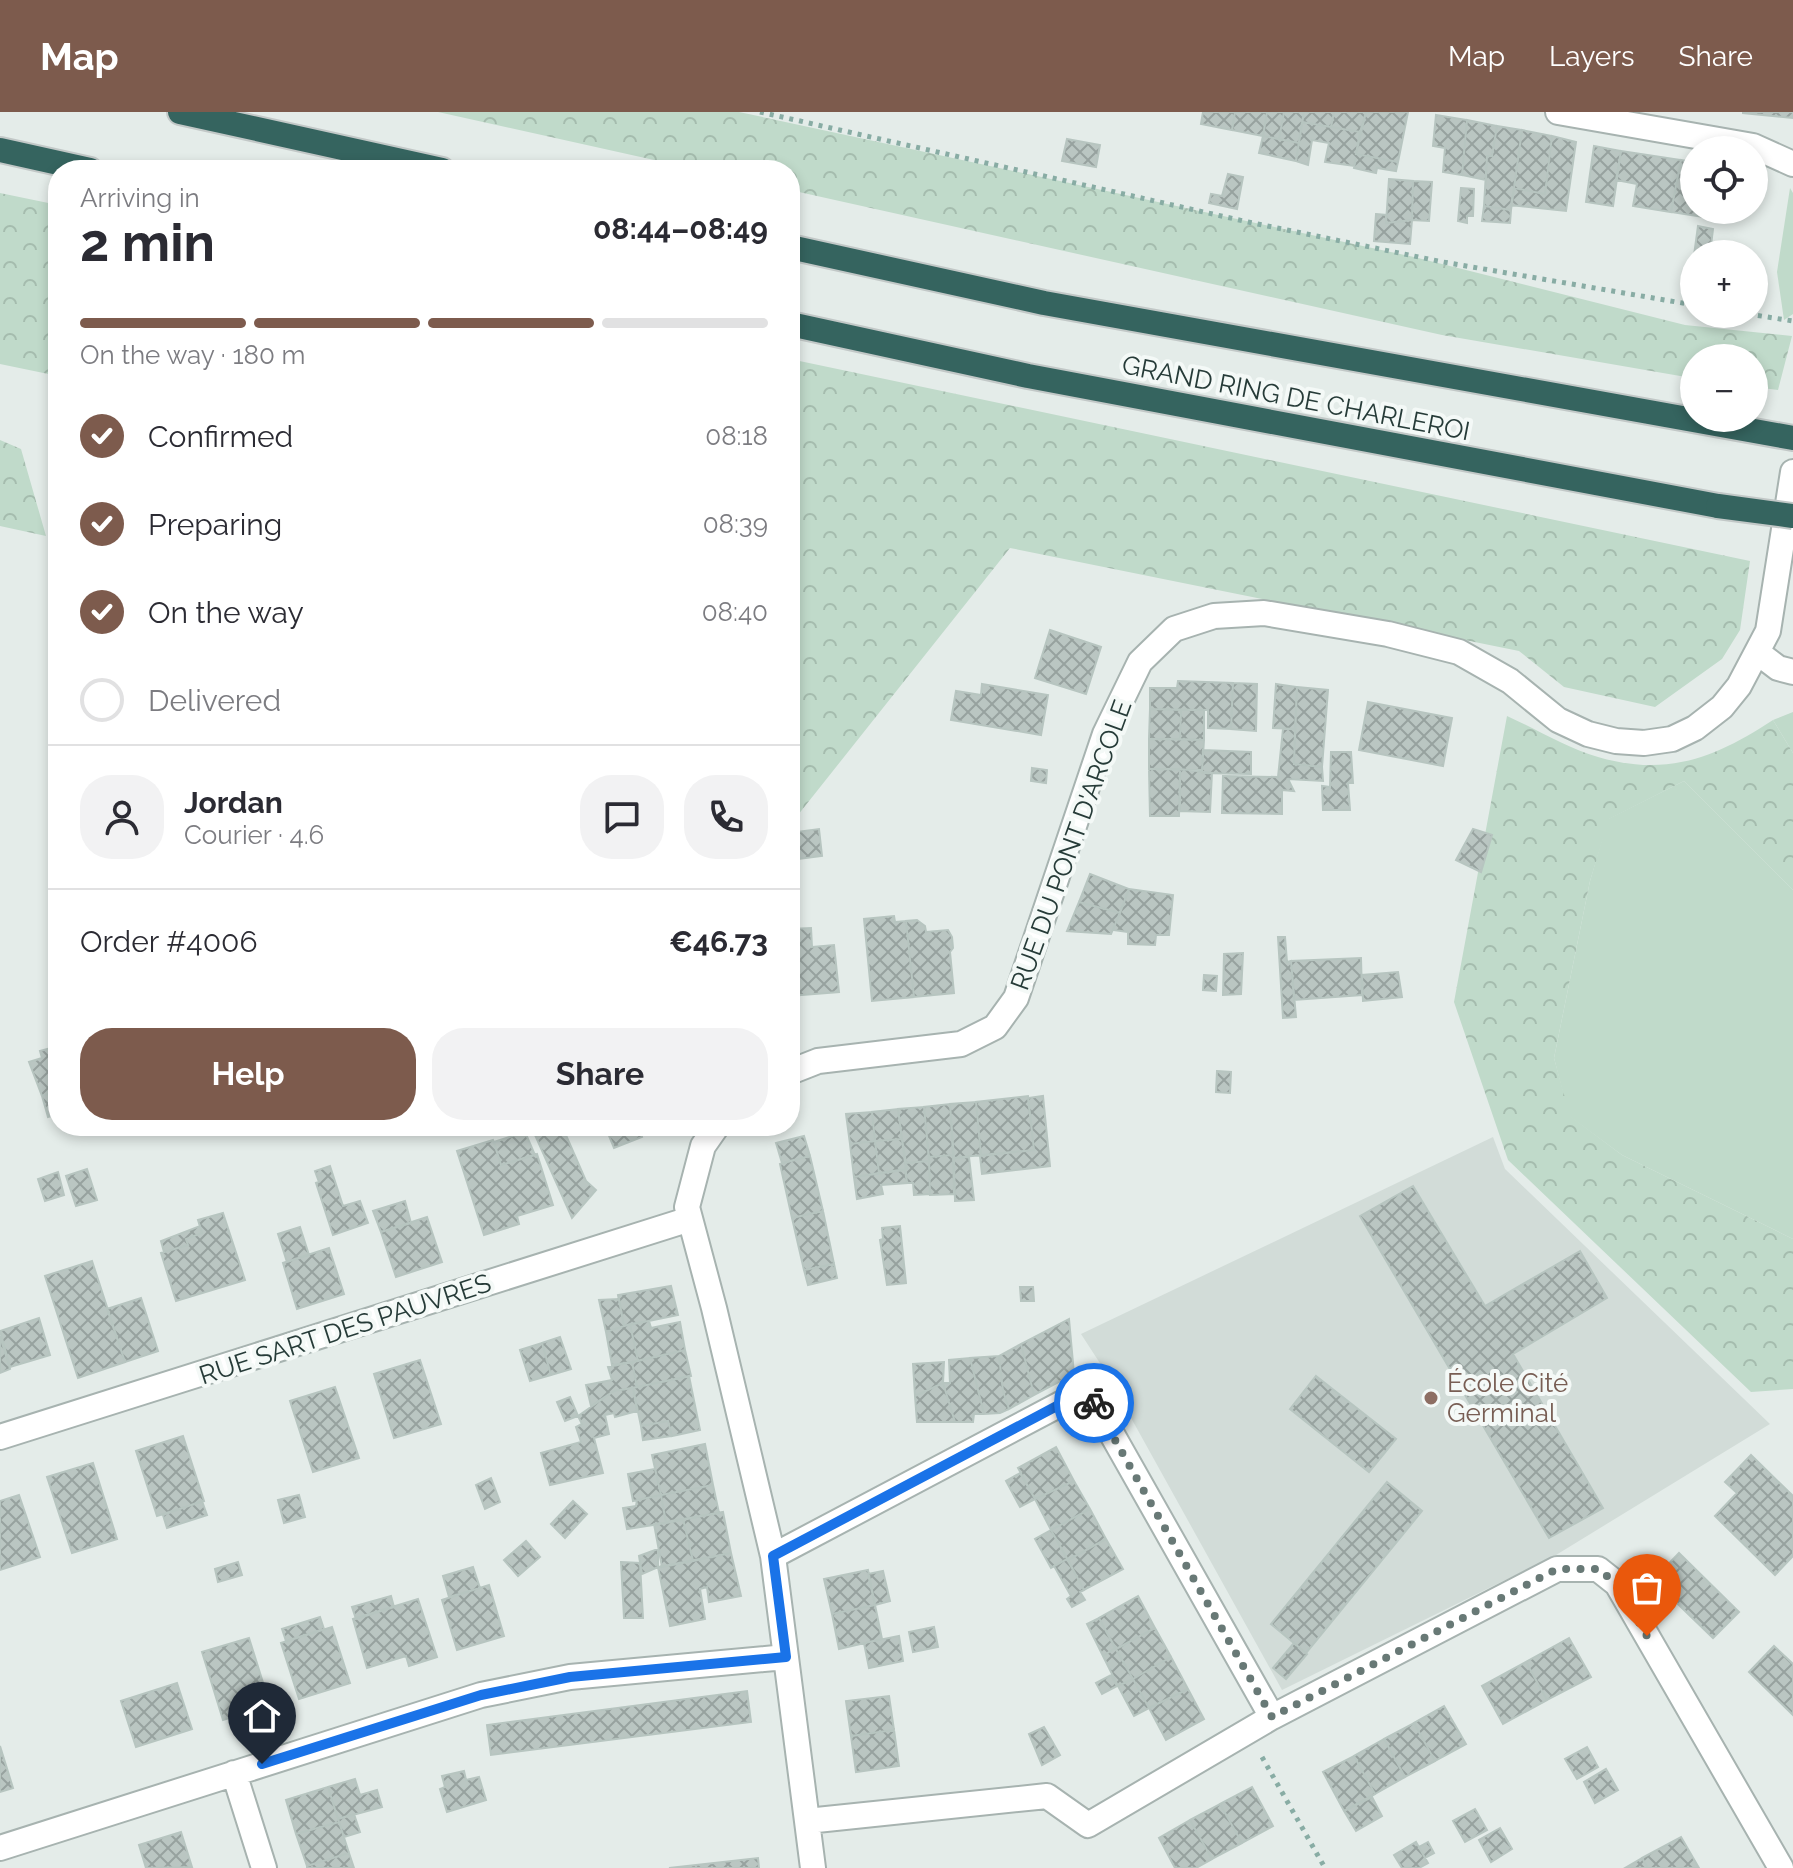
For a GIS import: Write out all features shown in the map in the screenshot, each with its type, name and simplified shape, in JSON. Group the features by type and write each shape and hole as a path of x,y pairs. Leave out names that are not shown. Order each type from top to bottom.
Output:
{"highway":[{"path":"180,112 397,160"},
{"path":"0,150 48,161"},
{"name":"GRAND RING DE CHARLEROI","path":"800,249 1044,303 1793,438"},
{"name":"GRAND RING DE CHARLEROI","path":"800,326 1028,376 1718,506 1793,516"}],"street":[{"path":"1558,112 1753,146 1793,164"},
{"name":"RUE DU PONT D'ARCOLE","path":"800,1068 818,1061 961,1044 995,1027 1016,998 1105,734 1140,662 1174,629 1214,616 1264,613 1388,634 1459,652 1510,681 1558,720 1588,734 1644,743 1672,739 1695,728 1722,707 1739,686 1768,631 1793,472"},
{"path":"1757,652 1778,668 1793,672"},
{"path":"710,1136 703,1146 687,1207 773,1556 813,1868"},
{"name":"RUE SART DES PAUVRES","path":"0,1437 690,1219"},
{"path":"773,1556 1087,1390 1272,1717"},
{"path":"807,1821 1047,1796 1088,1825 1272,1717 1557,1569 1598,1569 1617,1584 1781,1868"},
{"path":"0,1848 481,1695 570,1677 786,1657"},
{"path":"234,1773 264,1868"}],"path":[{"path":"760,112 1428,259 1680,303"},
{"path":"1768,317 1793,321"},
{"path":"1248,1732 1325,1868"}],"shaded area":[{"name":"École Cité Germinal","path":"1493,1137 1505,1169 1770,1424 1556,1555 1282,1690 1105,1371 1081,1334"}],"green space":[{"path":"438,112 739,112 1414,257 1680,324 1680,328 1714,328 1792,336 1778,390 1768,389 1768,344 1680,344 1680,376 1442,335 800,192 800,160 654,160"},
{"path":"1790,188 1793,193 1793,314 1784,320 1777,272"},
{"path":"0,193 48,203 48,374 0,364"},
{"path":"800,361 1750,561 1740,630 1722,659 1655,707 1564,687 1519,651 1010,548 800,812"},
{"path":"0,440 21,449 46,536 0,526"},
{"path":"1793,712 1793,753 1773,720"},
{"path":"1507,716 1575,749 1623,763 1646,765 1690,760 1731,745 1773,720 1793,753 1793,890 1684,781 1609,819 1590,881 1554,1058 1570,1116 1622,1155 1793,1239 1793,1389 1751,1392 1508,1160 1454,1002"},
{"path":"1684,781 1793,890 1793,1239 1622,1155 1569,1116 1554,1058 1590,881 1608,819"}],"building":[{"path":"1203,112 1235,112 1232,130 1201,124"},
{"path":"1235,112 1267,112 1263,136 1232,130"},
{"path":"1267,112 1284,112 1279,139 1263,136"},
{"path":"1284,112 1304,112 1299,143 1279,139"},
{"path":"1304,112 1334,112 1331,127 1302,122"},
{"path":"1334,112 1366,112 1360,132 1331,127"},
{"path":"1366,112 1408,112 1398,162 1356,154"},
{"path":"1743,112 1793,112 1793,118 1743,113"},
{"path":"1436,115 1467,120 1462,175 1443,172 1445,148 1433,146"},
{"path":"1467,120 1497,126 1492,156 1487,156 1486,180 1462,175"},
{"path":"1302,122 1360,132 1356,154 1398,162 1396,171 1377,168 1376,173 1354,168 1356,158 1354,166 1325,162 1329,143 1312,140 1308,165 1296,161"},
{"path":"1497,126 1522,130 1511,210 1484,206 1487,156 1492,156"},
{"path":"1522,130 1552,136 1545,194 1514,188"},
{"path":"1263,136 1299,143 1296,161 1259,153"},
{"path":"1552,136 1576,142 1566,211 1511,205 1514,188 1545,194"},
{"path":"1067,139 1100,145 1096,167 1062,161"},
{"path":"1594,146 1621,151 1613,206 1586,202"},
{"path":"1621,151 1680,160 1671,212 1633,206 1637,184 1616,180"},
{"path":"1680,165 1680,213 1671,212"},
{"path":"1228,174 1243,177 1237,209 1209,203 1211,194 1222,196"},
{"path":"1389,179 1413,181 1412,220 1386,223"},
{"path":"1413,181 1432,182 1429,221 1412,220"},
{"path":"1461,188 1474,189 1473,216 1467,216 1467,223 1458,221"},
{"path":"1484,206 1511,210 1510,223 1482,221"},
{"path":"1376,214 1386,215 1386,223 1412,220 1410,244 1374,241"},
{"path":"1698,226 1713,229 1712,240 1696,240"},
{"path":"1050,630 1101,647 1086,694 1035,678"},
{"path":"1178,681 1233,683 1231,729 1208,728 1208,710 1150,709 1150,688 1177,688"},
{"path":"1233,683 1257,684 1256,731 1231,729"},
{"path":"982,684 1048,695 1041,735 951,720 956,691 981,695"},
{"path":"1276,684 1297,687 1295,729 1273,728"},
{"path":"1297,687 1328,690 1322,767 1294,764"},
{"path":"1368,702 1452,718 1443,766 1359,750"},
{"path":"1150,709 1181,710 1180,739 1149,739"},
{"path":"1181,710 1204,710 1204,740 1180,739"},
{"path":"1283,729 1295,729 1294,764 1322,767 1323,781 1288,779 1294,791 1282,790 1282,814 1222,813 1223,776 1278,777"},
{"path":"1149,739 1204,740 1202,770 1149,769"},
{"path":"1203,750 1251,752 1251,774 1202,773"},
{"path":"1331,752 1351,752 1353,783 1348,783 1350,810 1323,810 1322,786 1330,787"},
{"path":"1032,768 1047,770 1046,783 1031,781"},
{"path":"1149,769 1180,769 1179,816 1150,816"},
{"path":"1180,769 1212,773 1210,812 1180,811"},
{"path":"819,829 822,856 800,859 800,831"},
{"path":"1473,829 1492,835 1481,872 1456,860"},
{"path":"1090,874 1129,889 1120,913 1079,902"},
{"path":"1129,889 1173,895 1169,935 1156,935 1155,945 1128,944 1128,932 1113,930"},
{"path":"1079,902 1120,913 1111,934 1067,931"},
{"path":"894,916 895,922 906,921 914,997 872,1001 864,919"},
{"path":"917,920 925,926 926,932 948,930 952,937 953,948 950,952 954,993 914,997 906,921"},
{"path":"811,928 812,947 834,945 839,992 800,995 800,929"},
{"path":"1278,937 1285,937 1287,962 1291,961 1296,1017 1283,1018"},
{"path":"1243,953 1241,994 1223,995 1224,954"},
{"path":"1361,958 1362,995 1294,1000 1291,961"},
{"path":"1398,972 1402,997 1363,1001 1362,975"},
{"path":"1204,975 1217,976 1216,991 1203,990"},
{"path":"48,1049 48,1094 42,1096 29,1062 42,1058 40,1051"},
{"path":"1217,1071 1231,1072 1230,1093 1216,1092"},
{"path":"48,1094 48,1117 42,1096"},
{"path":"1028,1096 1034,1150 981,1155 976,1102"},
{"path":"1043,1096 1050,1166 982,1174 980,1156 1034,1150 1028,1098"},
{"path":"976,1102 981,1155 954,1158 950,1104"},
{"path":"950,1104 953,1155 929,1157 924,1107"},
{"path":"924,1107 929,1161 905,1163 898,1109"},
{"path":"898,1109 902,1139 875,1141 872,1112"},
{"path":"872,1112 875,1141 850,1144 846,1114"},
{"path":"513,1136 527,1136 535,1155 501,1165 494,1142"},
{"path":"535,1136 566,1136 586,1181 596,1190 572,1218"},
{"path":"609,1136 642,1136 642,1137 614,1148"},
{"path":"804,1136 810,1156 782,1163 776,1143"},
{"path":"902,1139 907,1169 879,1173 875,1141"},
{"path":"493,1140 501,1165 537,1154 553,1205 517,1216 519,1224 484,1235 457,1151"},
{"path":"875,1141 879,1173 854,1177 850,1144"},
{"path":"953,1155 954,1194 930,1195 929,1157"},
{"path":"810,1156 823,1211 792,1218 780,1164"},
{"path":"969,1157 974,1200 955,1201 954,1158"},
{"path":"929,1161 930,1194 914,1195 913,1183 907,1183 905,1163"},
{"path":"330,1166 343,1206 360,1201 368,1223 333,1235 315,1171"},
{"path":"87,1169 97,1200 76,1206 66,1176"},
{"path":"905,1170 907,1183 881,1185 883,1194 857,1199 854,1177"},
{"path":"58,1172 64,1195 45,1201 38,1179"},
{"path":"1413,1186 1485,1306 1580,1251 1607,1298 1513,1354 1603,1508 1549,1538 1360,1216"},
{"path":"405,1201 411,1223 381,1232 373,1211"},
{"path":"823,1211 834,1264 804,1270 792,1218"},
{"path":"223,1213 245,1280 176,1301 161,1253 188,1245 186,1239 202,1233 198,1220"},
{"path":"427,1217 442,1262 396,1277 381,1232"},
{"path":"200,1226 202,1233 186,1239 188,1245 164,1252 161,1241"},
{"path":"900,1226 906,1283 887,1285 880,1240 883,1239 882,1228"},
{"path":"300,1227 309,1255 287,1262 278,1234"},
{"path":"329,1248 344,1294 297,1309 283,1263"},
{"path":"92,1261 125,1362 78,1378 45,1276"},
{"path":"834,1264 837,1278 808,1285 804,1270"},
{"path":"671,1286 678,1315 624,1326 618,1295"},
{"path":"1020,1287 1033,1287 1034,1301 1021,1301"},
{"path":"141,1298 158,1351 125,1362 107,1309"},
{"path":"619,1299 624,1326 606,1332 599,1300"},
{"path":"39,1318 50,1355 10,1367 0,1331"},
{"path":"1069,1319 1074,1374 1034,1395 1021,1344"},
{"path":"649,1321 651,1328 680,1322 685,1350 638,1361 630,1324"},
{"path":"630,1324 638,1361 612,1365 606,1332"},
{"path":"0,1336 10,1369 0,1373"},
{"path":"560,1337 571,1369 551,1375 542,1343"},
{"path":"542,1343 551,1375 530,1381 520,1350"},
{"path":"1021,1344 1034,1395 1009,1409 1003,1391 999,1356"},
{"path":"685,1350 691,1376 637,1387 632,1362"},
{"path":"999,1356 1003,1391 1009,1409 984,1414 970,1358"},
{"path":"970,1358 984,1414 974,1414 973,1422 955,1422 943,1383 950,1383 949,1360"},
{"path":"420,1360 441,1424 394,1438 374,1374"},
{"path":"632,1362 637,1387 614,1391 591,1406 586,1385 612,1380 608,1367"},
{"path":"944,1362 943,1383 915,1396 913,1364"},
{"path":"689,1376 700,1430 672,1436 668,1421 641,1426 633,1388"},
{"path":"1316,1376 1396,1439 1369,1472 1290,1409"},
{"path":"943,1383 955,1422 917,1422 915,1396"},
{"path":"335,1387 359,1458 313,1472 290,1401"},
{"path":"633,1388 637,1411 615,1417 614,1413 605,1415 609,1434 594,1438 603,1473 550,1485 541,1453 581,1442 576,1427 582,1424 578,1416 614,1391"},
{"path":"570,1397 578,1416 565,1421 557,1402"},
{"path":"668,1421 672,1436 643,1440 641,1426"},
{"path":"183,1436 204,1501 157,1516 136,1451"},
{"path":"705,1444 713,1485 661,1495 652,1455"},
{"path":"1056,1447 1074,1481 1035,1499 1018,1468"},
{"path":"1751,1455 1793,1496 1793,1556 1775,1575 1715,1516 1737,1493 1725,1482"},
{"path":"93,1463 117,1539 72,1553 47,1477"},
{"path":"655,1469 661,1495 633,1501 628,1474"},
{"path":"1020,1473 1035,1499 1020,1507 1006,1481"},
{"path":"491,1478 500,1502 485,1509 476,1485"},
{"path":"1074,1481 1090,1509 1051,1530 1035,1499"},
{"path":"1387,1482 1422,1511 1306,1653 1271,1624"},
{"path":"713,1485 719,1513 666,1523 661,1495"},
{"path":"19,1495 40,1557 0,1570 0,1501"},
{"path":"299,1495 305,1517 284,1523 278,1500"},
{"path":"661,1495 666,1523 627,1529 623,1508 636,1506 637,1500"},
{"path":"202,1501 207,1515 167,1528 163,1515"},
{"path":"573,1501 587,1514 565,1538 551,1524"},
{"path":"1090,1509 1106,1539 1068,1560 1051,1530"},
{"path":"723,1512 731,1553 693,1561 683,1519"},
{"path":"683,1519 693,1561 662,1567 654,1524"},
{"path":"1051,1530 1067,1559 1051,1568 1035,1539"},
{"path":"1106,1539 1123,1569 1084,1590 1068,1560"},
{"path":"526,1541 540,1557 518,1576 504,1560"},
{"path":"658,1549 658,1567 642,1574 639,1556"},
{"path":"731,1553 741,1596 709,1602 707,1587 700,1589 705,1619 670,1626 658,1567"},
{"path":"1679,1553 1739,1612 1713,1638 1653,1580"},
{"path":"1067,1559 1084,1590 1080,1592 1085,1600 1072,1607 1067,1599 1071,1596 1054,1566"},
{"path":"238,1562 242,1575 218,1582 215,1569"},
{"path":"621,1562 640,1563 643,1618 624,1618"},
{"path":"473,1567 480,1588 449,1597 443,1576"},
{"path":"868,1570 875,1605 832,1614 824,1579"},
{"path":"883,1571 890,1601 875,1605 868,1574"},
{"path":"489,1585 504,1636 457,1650 442,1600"},
{"path":"391,1596 394,1607 356,1619 352,1607"},
{"path":"1138,1596 1155,1628 1116,1649 1099,1618"},
{"path":"418,1599 437,1657 409,1666 406,1656 367,1668 353,1619"},
{"path":"875,1605 882,1639 839,1649 832,1614"},
{"path":"320,1617 324,1629 286,1641 282,1629"},
{"path":"1099,1618 1115,1648 1103,1656 1087,1624"},
{"path":"332,1627 350,1683 299,1699 281,1643"},
{"path":"934,1627 938,1647 913,1652 909,1632"},
{"path":"1155,1628 1171,1657 1133,1679 1116,1649"},
{"path":"899,1636 903,1661 869,1668 864,1643"},
{"path":"249,1638 270,1705 223,1720 202,1652"},
{"path":"1569,1638 1591,1677 1547,1700 1526,1662"},
{"path":"1294,1643 1307,1654 1286,1679 1273,1668"},
{"path":"1774,1646 1793,1664 1793,1715 1749,1672"},
{"path":"1115,1648 1133,1679 1118,1686 1103,1656"},
{"path":"1171,1657 1188,1689 1149,1708 1133,1679"},
{"path":"1526,1662 1547,1700 1503,1724 1482,1686"},
{"path":"1111,1675 1117,1686 1102,1694 1096,1683"},
{"path":"1133,1679 1149,1708 1134,1716 1118,1686"},
{"path":"177,1683 192,1729 136,1747 121,1701"},
{"path":"1188,1689 1204,1719 1166,1740 1149,1708"},
{"path":"747,1691 751,1722 491,1755 487,1725"},
{"path":"889,1696 894,1730 851,1736 846,1701"},
{"path":"1444,1706 1466,1744 1435,1761 1414,1723"},
{"path":"1414,1723 1435,1761 1405,1777 1384,1739"},
{"path":"1044,1727 1060,1755 1042,1765 1029,1734"},
{"path":"894,1730 899,1766 856,1772 851,1736"},
{"path":"1384,1739 1405,1777 1375,1794 1354,1756"},
{"path":"0,1746 13,1788 0,1792"},
{"path":"1587,1747 1598,1767 1577,1779 1565,1759"},
{"path":"1354,1756 1375,1794 1344,1811 1323,1772"},
{"path":"1606,1769 1618,1790 1595,1803 1584,1782"},
{"path":"464,1771 466,1780 479,1777 486,1800 447,1812 440,1789 445,1787 442,1776"},
{"path":"355,1779 360,1795 377,1790 382,1807 338,1819 328,1787"},
{"path":"328,1787 339,1822 296,1834 286,1800"},
{"path":"1252,1787 1273,1826 1242,1843 1220,1804"},
{"path":"1372,1797 1382,1816 1356,1831 1344,1811"},
{"path":"1220,1804 1242,1843 1212,1859 1190,1820"},
{"path":"1475,1809 1487,1830 1465,1842 1453,1821"},
{"path":"354,1814 360,1832 344,1837 338,1819"},
{"path":"1190,1820 1212,1859 1196,1868 1175,1868 1159,1838"},
{"path":"339,1822 349,1853 307,1866 296,1834"},
{"path":"1500,1828 1512,1849 1491,1862 1479,1840"},
{"path":"181,1832 192,1867 146,1868 139,1845"},
{"path":"1681,1837 1699,1868 1648,1868 1642,1858"},
{"path":"1416,1842 1428,1863 1419,1868 1402,1868 1394,1855"},
{"path":"1428,1842 1434,1853 1425,1858 1419,1847"},
{"path":"349,1853 354,1868 307,1868 307,1866"},
{"path":"758,1858 759,1868 669,1868"},
{"path":"1642,1858 1648,1868 1625,1868"}],"way so far":[{"path":"1094,1403 1272,1717 1557,1569 1598,1569 1617,1584 1647,1636"}],"place":[{"name":"École Cité Germinal","path":"1431,1398"}],"route":[{"path":"262,1764 481,1695 570,1677 786,1657 773,1556 1087,1390 1094,1403"}]}
